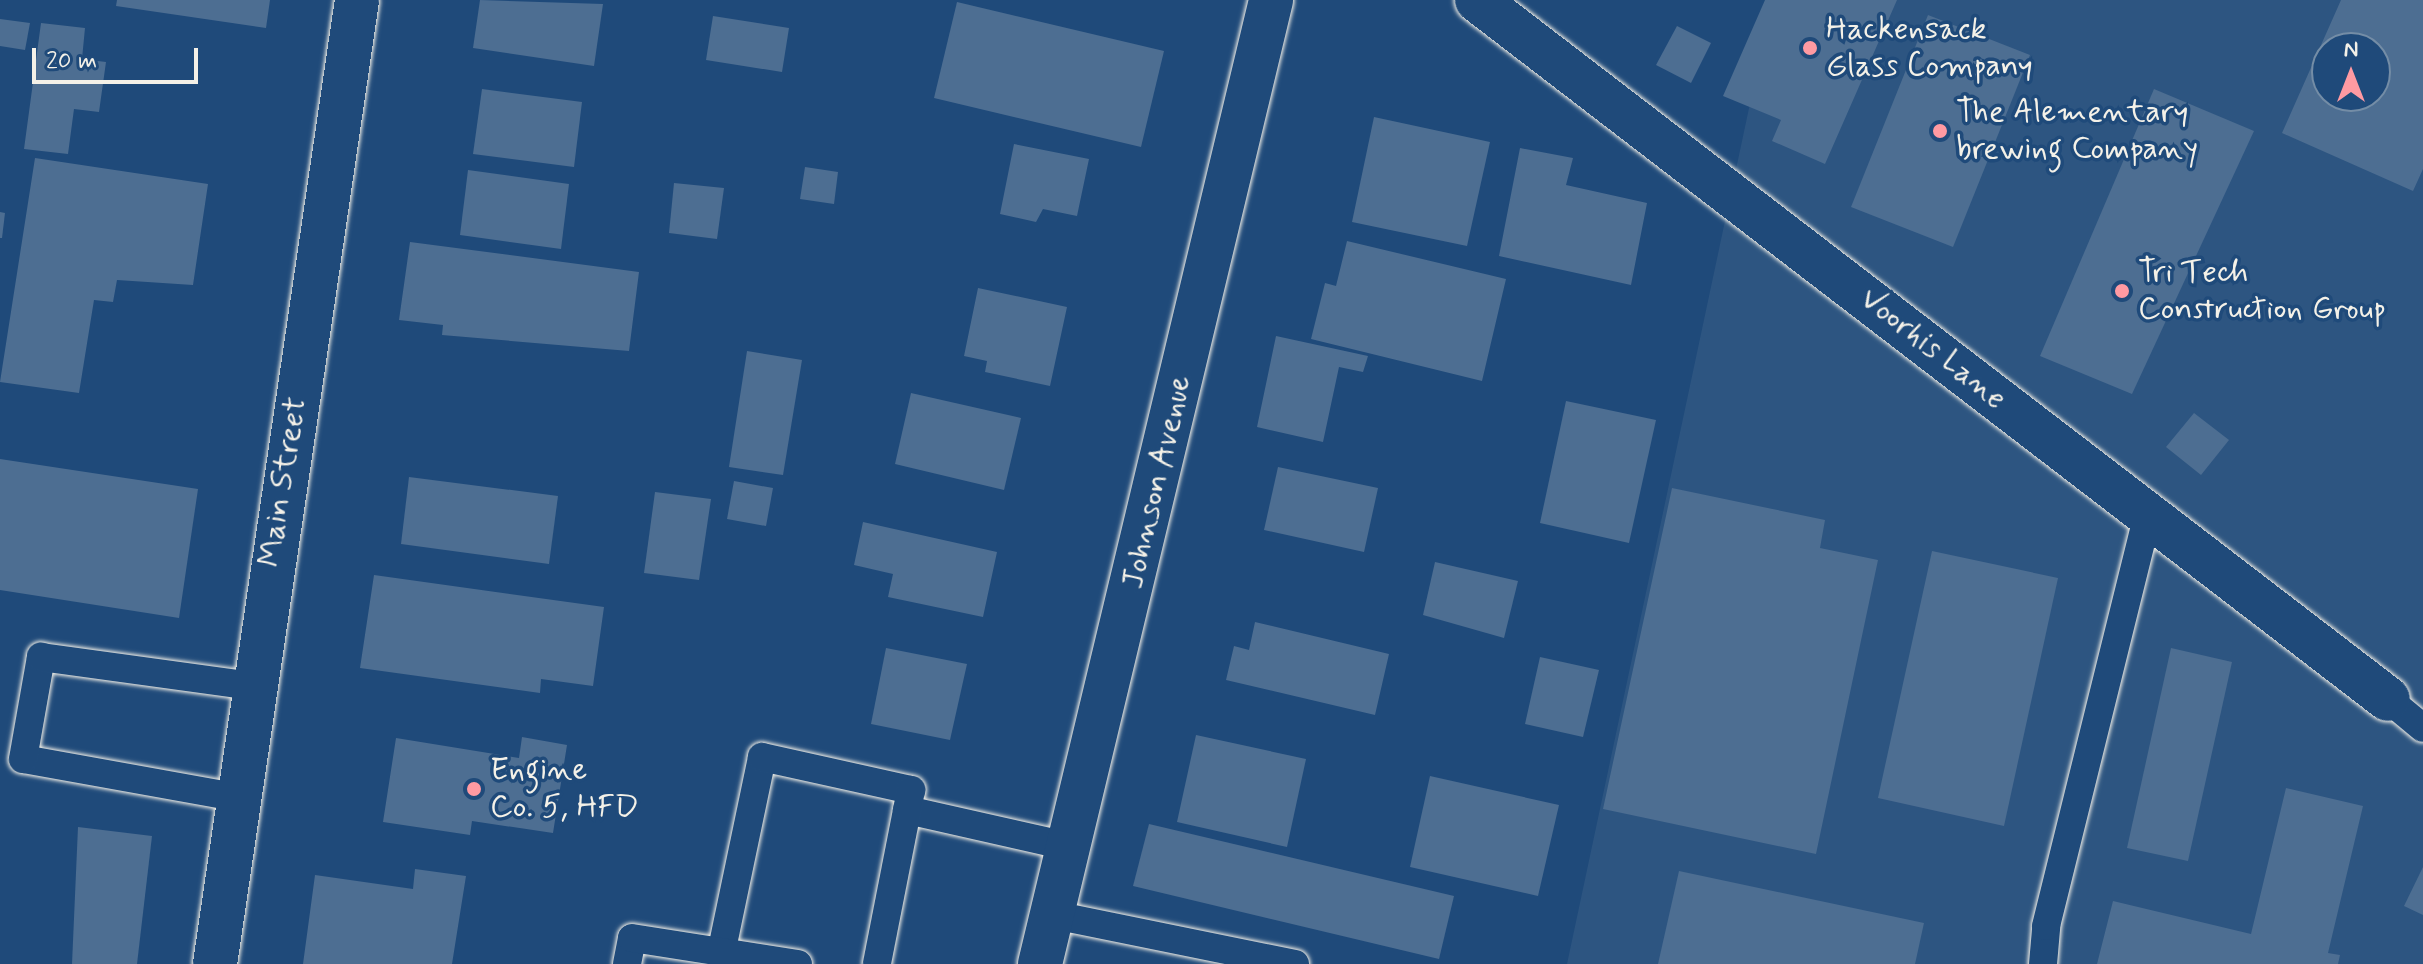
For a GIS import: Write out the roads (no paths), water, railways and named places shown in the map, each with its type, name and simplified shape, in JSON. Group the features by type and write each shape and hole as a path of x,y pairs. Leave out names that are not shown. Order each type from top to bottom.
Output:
{"street":[{"name":"Main Street","path":"215,964 235,797 357,0"},
{"name":"Johnson Avenue","path":"1040,964 1071,847 1271,0"},
{"name":"Voorhis Lane","path":"1477,0 2388,699"}],"lane":[{"path":"2043,964 2046,926 2148,515"},
{"path":"235,797 23,759 41,657 252,686"},
{"path":"2388,699 2423,728"},
{"path":"722,949 762,757 911,790 877,964"},
{"path":"907,810 1071,847"},
{"path":"1054,915 1295,964"},
{"path":"629,951 722,949 798,964"}],"place":[{"name":"Hackensack Glass Company","path":"1810,48"},
{"name":"The Alementary brewing Company","path":"1940,131"},
{"name":"Tri Tech Construction Group","path":"2122,291"},
{"name":"Engine Co. 5, HFD","path":"474,789"}]}
